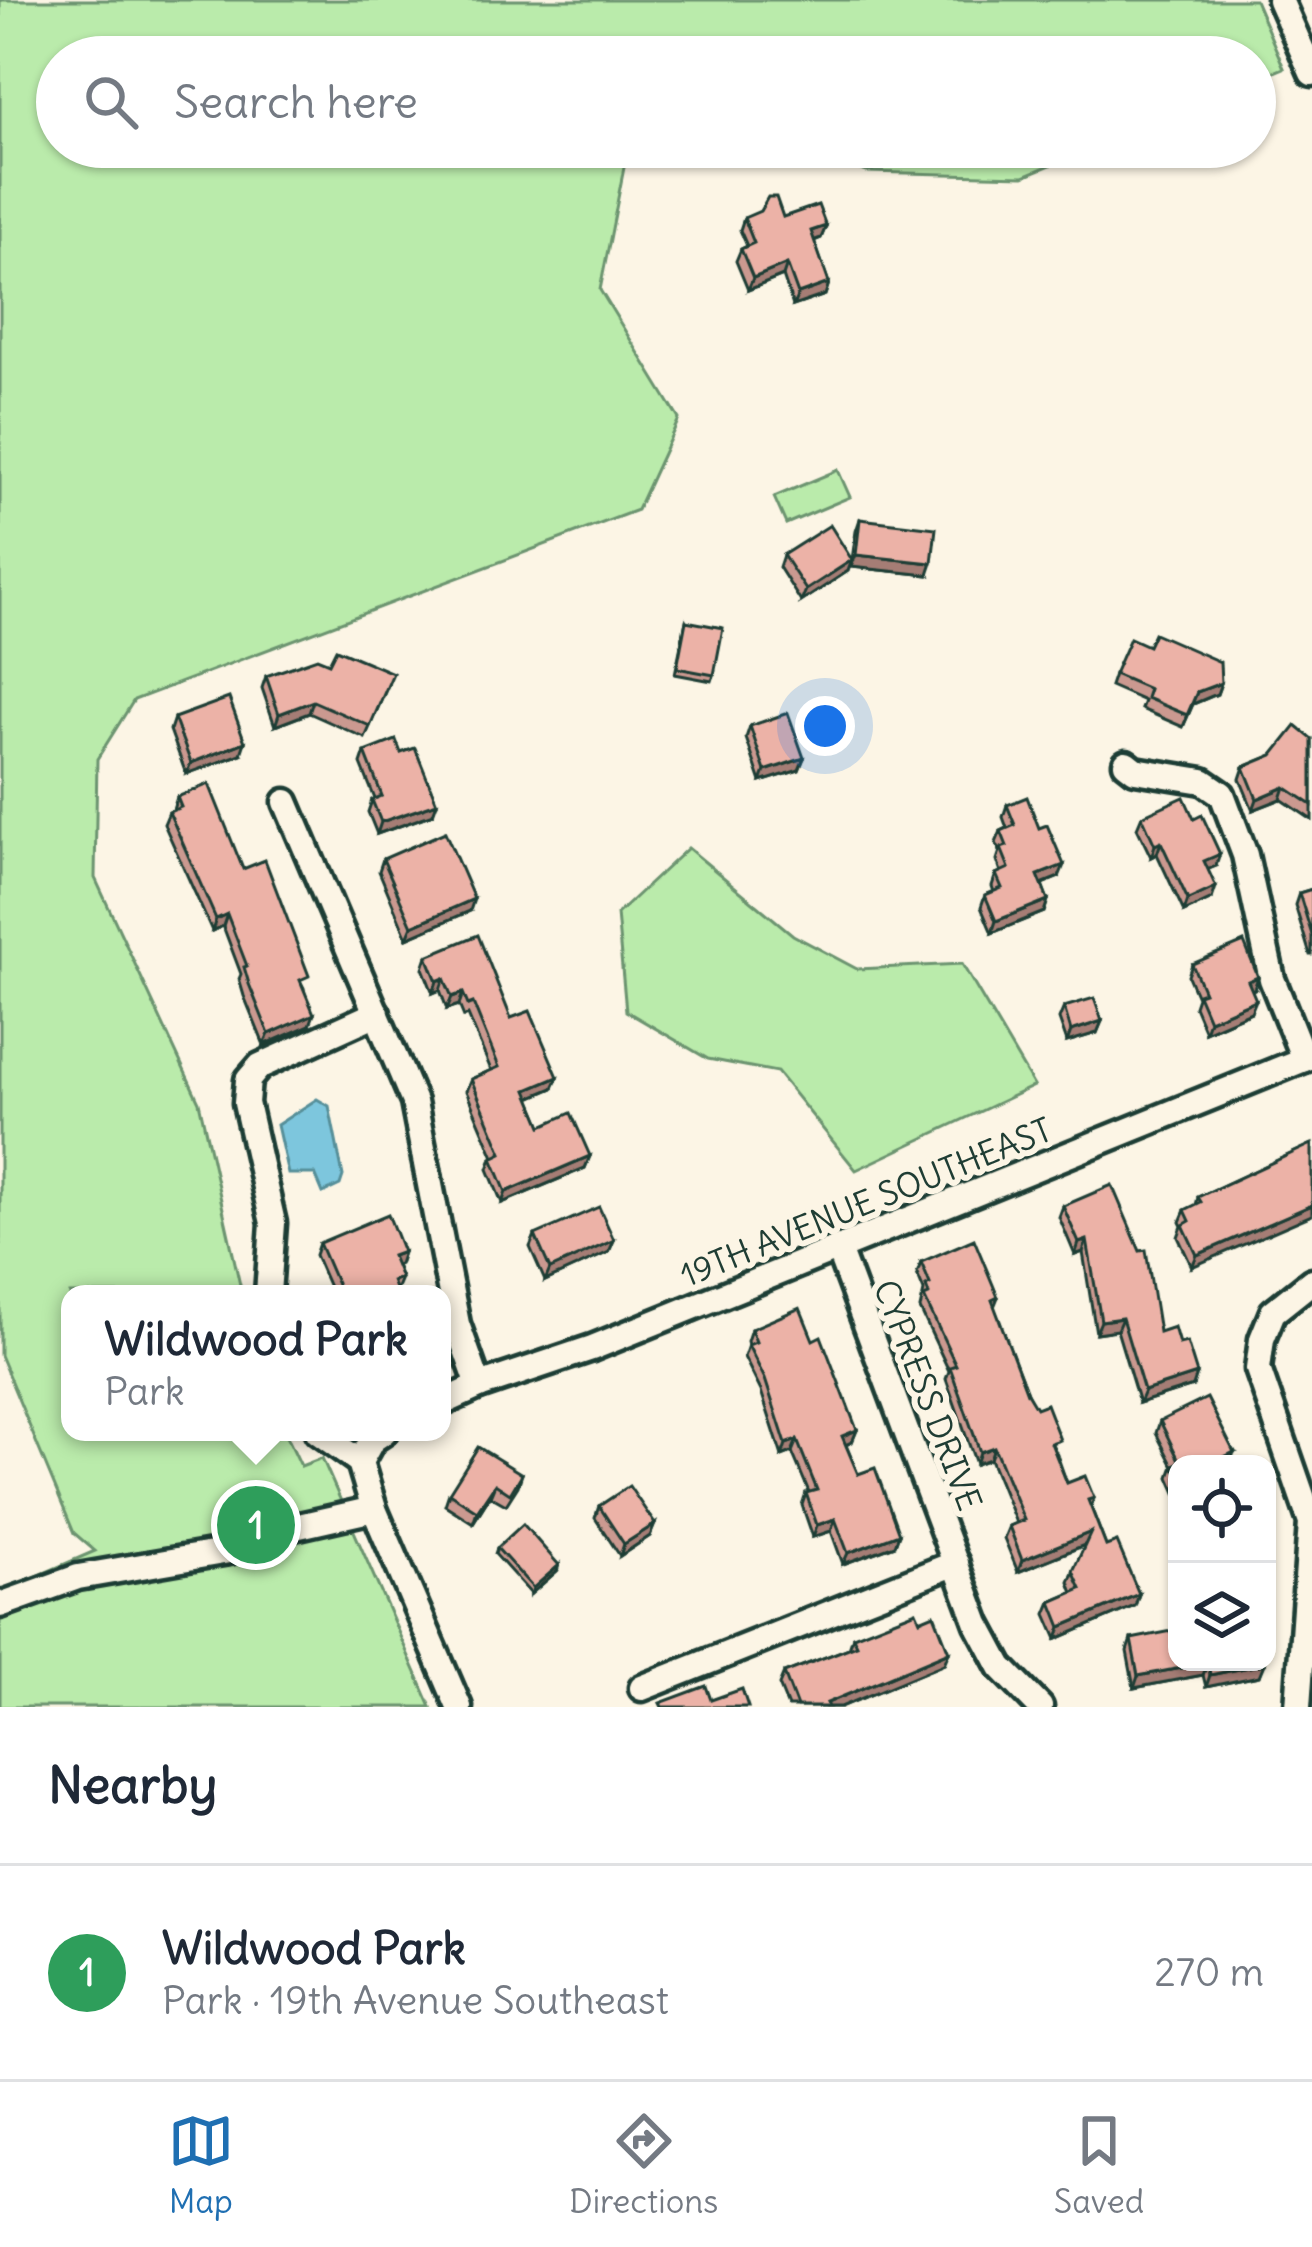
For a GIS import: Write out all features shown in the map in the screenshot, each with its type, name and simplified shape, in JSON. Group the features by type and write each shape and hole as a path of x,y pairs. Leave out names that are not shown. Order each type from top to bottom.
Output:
{"street":[{"path":"1280,0 1312,73"},
{"path":"1126,763 1135,770 1203,782 1222,794 1246,855 1272,979 1308,1058"},
{"path":"286,802 414,1102 449,1285"},
{"path":"269,1285 273,1223 246,1103 248,1080 260,1066 377,1013"},
{"name":"19TH AVENUE SOUTHEAST","path":"451,1399 592,1348 1308,1058"},
{"name":"CYPRESS DRIVE","path":"838,1249 990,1649 1016,1685 1040,1707"},
{"path":"1298,1707 1311,1522 1258,1369 1268,1323 1286,1298 1312,1281"},
{"path":"451,1293 479,1386"},
{"path":"331,1441 361,1462 374,1509 459,1707"},
{"path":"361,1462 372,1441"},
{"path":"0,1605 78,1577 229,1551 290,1528 374,1509"},
{"path":"642,1688 956,1563"}],"green space":[{"path":"0,0 1255,0 1270,36 36,36 36,168 624,168 600,290 679,419 637,510 134,700 97,759 95,878 199,1102 240,1285 61,1285 61,1441 289,1441 301,1466 322,1458 431,1707 0,1707 0,1592 95,1551 74,1533 0,1355"},
{"path":"855,168 1043,168 1024,176"},
{"path":"838,470 850,497 786,524 774,497"},
{"path":"688,848 793,935 857,969 962,964 1034,1086 856,1170 777,1072 708,1059 626,1011 617,914"}],"water":[{"path":"317,1099 329,1106 343,1176 340,1185 323,1193 315,1174 288,1174 277,1125"}],"building":[{"path":"768,197 776,197 783,217 818,205 826,226 811,231 829,283 798,294 787,264 753,278 741,249 754,243 744,218 760,211"},
{"path":"860,519 936,528 932,563 856,555"},
{"path":"830,525 852,560 806,590 783,555"},
{"path":"686,621 723,628 714,675 677,668"},
{"path":"1154,633 1220,662 1221,683 1197,692 1187,715 1146,698 1149,689 1114,674 1130,638 1148,646"},
{"path":"336,649 393,673 370,726 313,701 279,714 266,676 317,658 329,663"},
{"path":"229,698 245,742 191,763 174,718"},
{"path":"788,713 804,758 765,771 750,726"},
{"path":"1296,726 1312,739 1312,805 1285,787 1257,799 1244,767 1273,755"},
{"path":"396,740 401,753 415,748 437,803 381,822 372,800 382,796 365,752"},
{"path":"209,784 243,869 265,860 309,976 300,980 314,1014 269,1034 227,914 216,919 169,812 181,807 177,797"},
{"path":"1027,797 1039,828 1047,825 1064,865 1038,875 1048,900 996,921 985,895 1002,888 996,874 1009,868 1001,831 1015,825 1007,805"},
{"path":"1184,797 1194,819 1202,815 1220,854 1204,861 1216,887 1188,900 1161,842 1155,845 1142,816"},
{"path":"445,832 474,899 412,926 383,859"},
{"path":"1312,889 1312,935 1299,893"},
{"path":"478,935 511,1018 530,1011 558,1077 527,1090 542,1126 571,1113 590,1156 506,1192 492,1158 502,1153 471,1079 499,1067 473,1003 468,1005 463,993 452,997 444,978 437,981 427,956"},
{"path":"1244,942 1258,977 1248,981 1256,1000 1209,1020 1192,964"},
{"path":"1094,998 1102,1021 1071,1031 1064,1007"},
{"path":"1312,1144 1312,1205 1197,1255 1183,1225 1190,1221 1185,1210 1201,1202 1198,1197"},
{"path":"1112,1185 1140,1251 1146,1250 1159,1332 1174,1327 1179,1344 1187,1342 1197,1374 1144,1391 1122,1318 1101,1321 1087,1240 1079,1243 1063,1206"},
{"path":"599,1207 614,1240 550,1269 535,1235"},
{"path":"388,1214 403,1252 392,1256 401,1278 392,1281 394,1285 337,1285 319,1243"},
{"path":"974,1239 998,1297 992,1300 1027,1393 1036,1408 1046,1404 1060,1440 1051,1443 1067,1483 1085,1476 1094,1498 1088,1500 1106,1546 1117,1542 1139,1594 1061,1627 1051,1602 1081,1589 1073,1571 1091,1532 1022,1560 1009,1526 1024,1520 994,1447 980,1452 950,1367 956,1365 924,1297 929,1295 926,1286 930,1284 921,1262"},
{"path":"800,1308 813,1340 821,1336 857,1430 842,1436 858,1474 875,1468 899,1534 848,1553 835,1519 817,1525 806,1493 817,1490 797,1440 786,1444 765,1379 748,1345 756,1342 751,1329"},
{"path":"1207,1398 1234,1452 1177,1455 1160,1421"},
{"path":"478,1447 522,1474 510,1494 495,1484 477,1511 449,1493"},
{"path":"629,1486 655,1524 624,1544 599,1506"},
{"path":"523,1524 559,1565 533,1588 497,1548"},
{"path":"916,1611 920,1620 934,1614 949,1652 827,1703 829,1707 797,1707 784,1673 857,1645 853,1636"},
{"path":"1168,1632 1168,1670 1138,1676 1131,1639"},
{"path":"706,1686 711,1700 742,1689 748,1707 662,1707 660,1703"}],"place":[{"name":"Wildwood Park","path":"256,1525"}]}
